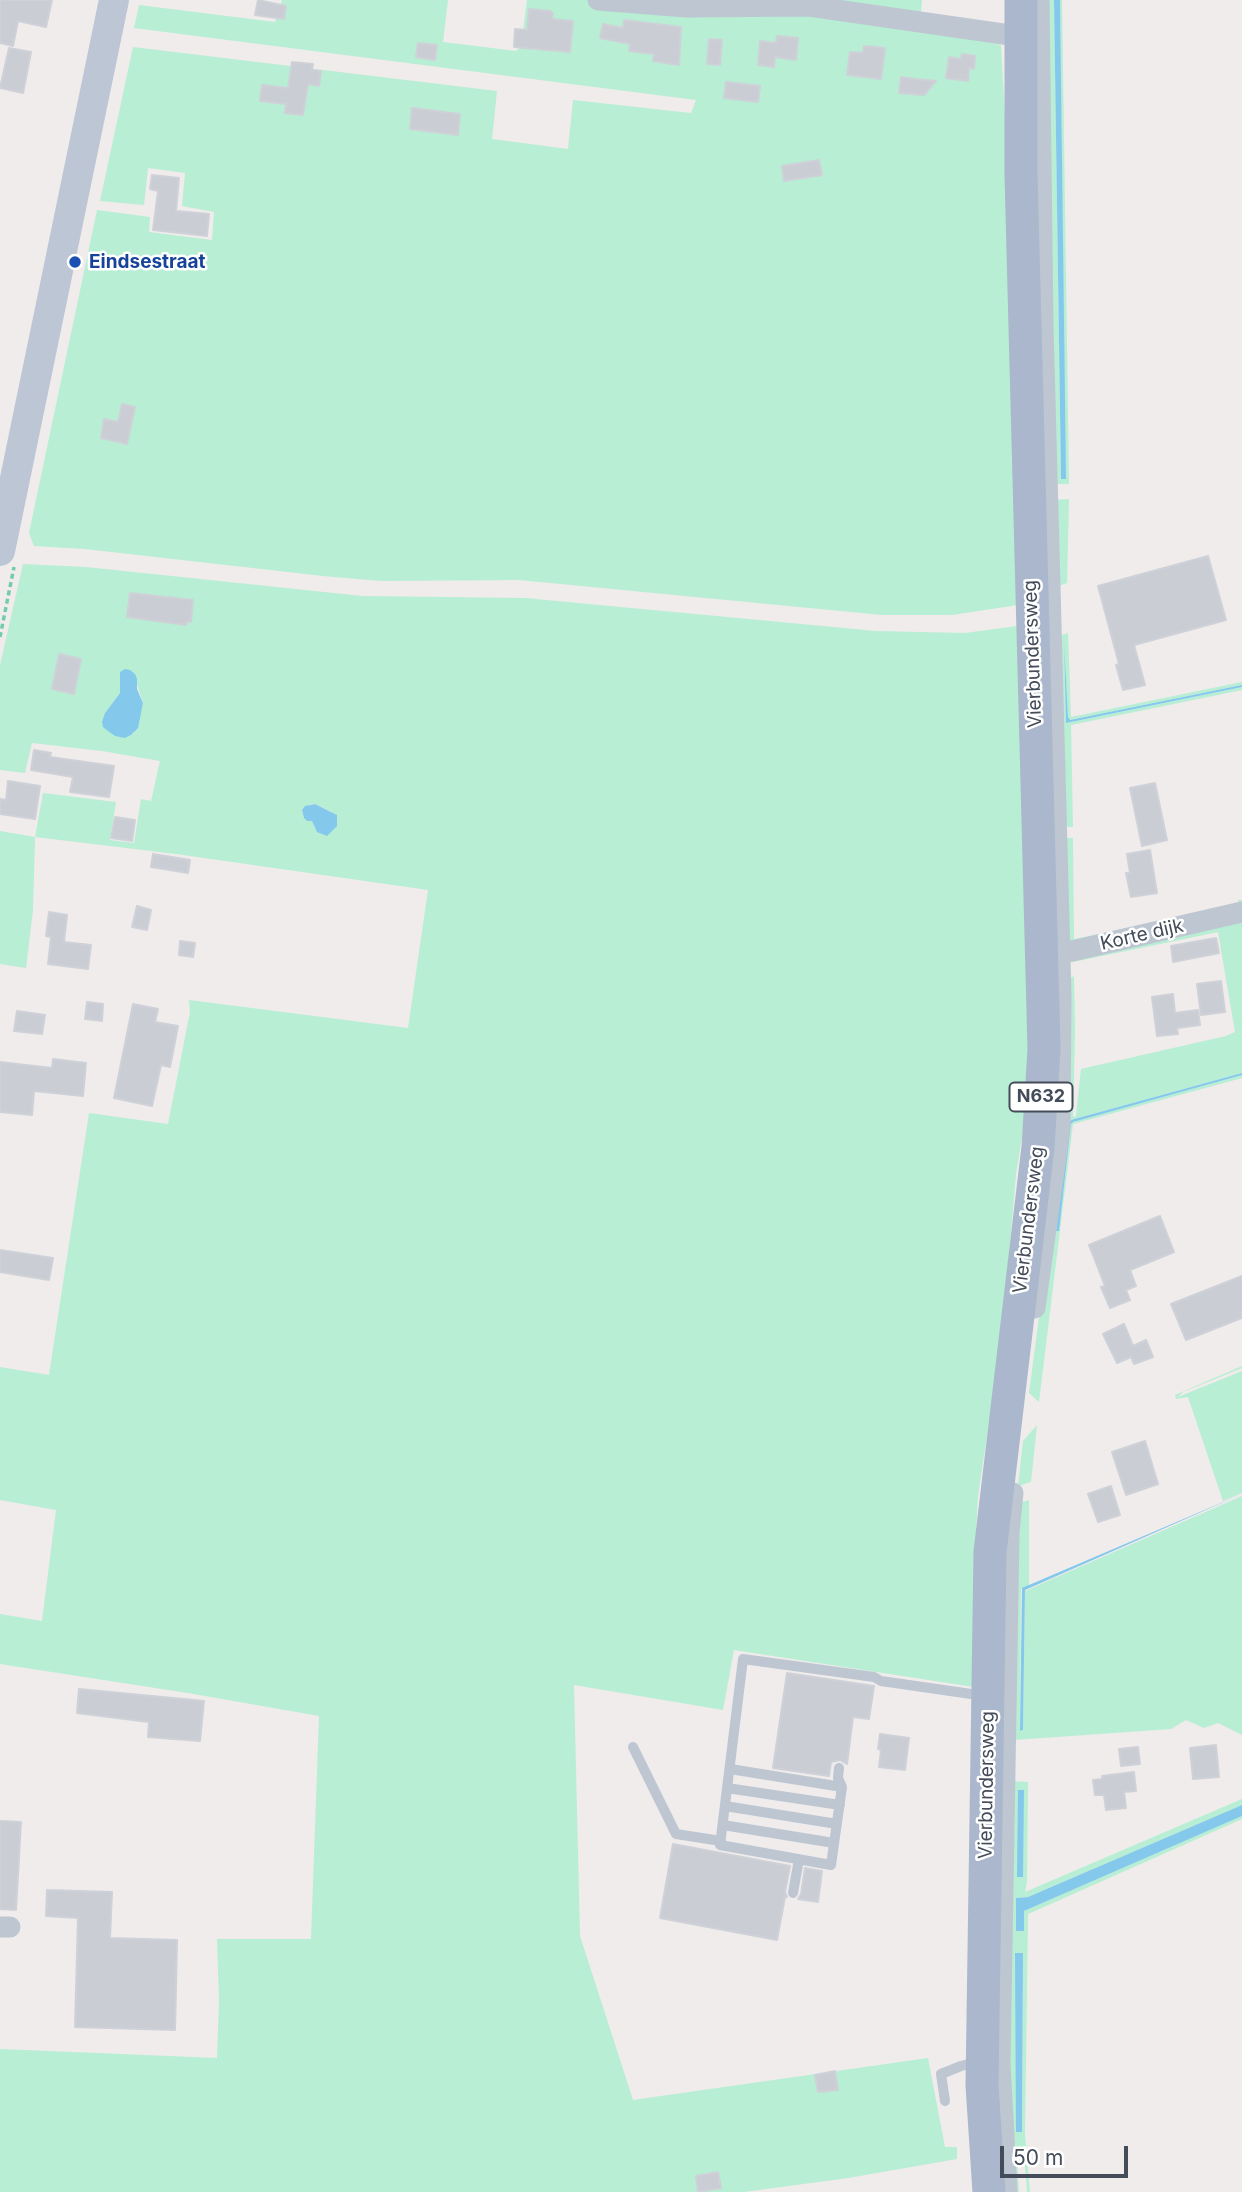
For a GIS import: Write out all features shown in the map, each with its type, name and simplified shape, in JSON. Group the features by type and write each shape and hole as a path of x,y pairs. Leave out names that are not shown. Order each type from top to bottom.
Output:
{"main road":[{"name":"Vierbundersweg","path":"989,2192 982,2085 990,1552 1038,1147 1051,954 1021,175 1030,38 1021,0"}],"street":[{"path":"0,551 114,0"},
{"path":"598,0 686,7 724,4 879,8 1030,38"},
{"name":"Vierbundersweg","path":"1030,38 1039,0"},
{"name":"Korte dijk","path":"1051,954 1242,912"},
{"name":"Vierbundersweg","path":"1007,2192 1000,2064 1009,1532 1032,1330 1060,1127 1051,954"}],"lane":[{"path":"839,1768 838,1778 842,1787 831,1865 720,1845 743,1659 874,1677 881,1681 988,1697"},
{"path":"633,1747 676,1834 721,1841"},
{"path":"730,1769 842,1787"},
{"path":"727,1788 840,1805"},
{"path":"725,1806 837,1824"},
{"path":"723,1825 834,1843"},
{"path":"793,1893 799,1859"},
{"path":"945,2101 941,2074 983,2060"}],"green space":[{"path":"282,0 448,0 443,42 516,51 521,47 527,0 804,0 1001,45 1008,172 1018,605 952,615 882,615 519,580 381,581 85,549 34,546 29,533 97,210 150,217 149,232 212,240 214,212 182,206 185,173 148,168 144,205 100,201 133,47 497,91 492,139 568,149 573,100 691,113 696,100 134,28 139,5 275,22"},
{"path":"834,0 922,0 921,13"},
{"path":"1044,0 1054,0 1061,478 1065,479 1062,0 1069,484 1052,484"},
{"path":"1069,499 1067,583 1054,588 1052,500"},
{"path":"23,564 86,567 362,596 525,598 876,631 965,633 1017,626 1030,1033 1027,1105 1016,1174 1003,1327 978,1496 974,1687 734,1650 723,1710 574,1685 580,1936 633,2100 928,2058 945,2147 957,2147 957,2159 744,2192 0,2192 0,2049 217,2058 217,1939 311,1939 319,1716 0,1664 0,1614 42,1621 56,1510 0,1500 0,1367 49,1375 89,1113 168,1124 190,1012 189,1000 408,1028 428,890 35,837 43,793 116,802 110,840 134,843 141,799 151,801 160,761 32,743 25,773 0,770 0,665","holes":["120,673 137,684 143,703 134,733 125,738 105,713 120,693","311,804 332,812 315,828 312,820 307,821 304,818 302,810"]},
{"path":"1068,633 1071,717 1242,682 1242,685 1070,720 1064,641 1066,723 1242,687 1242,690 1071,725 1073,827 1061,827 1056,637"},
{"path":"0,831 35,837 33,910 26,968 0,964"},
{"path":"1061,838 1073,838 1074,939 1239,905 1238,900 1242,900 1242,908 1064,948"},
{"path":"1242,917 1242,1073 1071,1120 1068,1124 1059,1231 1073,1122 1242,1075 1242,1078 1073,1124 1039,1402 1029,1393 1061,1150 1065,981 1074,976 1073,1117 1076,1116 1081,1069 1235,1032 1218,932 1073,962 1074,955"},
{"path":"1242,1366 1183,1392 1178,1397 1242,1371 1242,1493 1223,1501 1188,1397 1176,1399 1175,1395"},
{"path":"1037,1425 1031,1482 1018,1486 1023,1441"},
{"path":"1242,1496 1242,1735 1218,1723 1204,1728 1186,1720 1171,1729 1014,1740 1016,1504 1029,1500 1029,1586 1021,1589 1020,1730 1023,1731 1025,1591"},
{"path":"1010,1781 1028,1782 1025,1892 1242,1799 1242,1805 1028,1897 1017,1898 1024,1930 1024,1911 1242,1816 1242,1819 1028,1914 1025,2134 1030,2192 1027,2192 1024,2155 1017,2155 1019,2192 1013,2192 1008,2141","holes":["1015,1953 1023,1953 1022,2132"]}],"water":[{"path":"1054,0 1060,0 1066,479 1061,479"},
{"path":"1064,641 1070,720 1242,687 1066,723"},
{"path":"125,669 135,674 143,703 138,728 125,738 115,736 103,727 102,722 105,713 120,693 120,672"},
{"path":"315,804 337,815 337,826 327,836 317,832 312,821 304,818 302,810 305,806"},
{"path":"1242,1073 1073,1122 1059,1231 1056,1231 1068,1124 1071,1120"},
{"path":"1242,1494 1025,1590 1023,1730 1020,1731 1022,1588"},
{"path":"1018,1790 1024,1790 1023,1877 1017,1877"},
{"path":"1242,1805 1242,1816 1024,1911 1024,1931 1016,1931 1016,1898 1028,1897"},
{"path":"1015,1953 1023,1953 1022,2132 1016,2132"}],"building":[{"path":"0,0 52,0 46,27 18,21 13,46 0,43"},
{"path":"258,0 286,6 284,19 255,15"},
{"path":"529,9 550,11 553,13 552,19 573,21 570,52 514,47 515,29 527,30"},
{"path":"624,20 681,27 679,65 653,61 654,54 629,51 630,44 600,38 603,24 623,28"},
{"path":"777,36 798,38 796,60 775,57 774,67 758,65 760,41 776,43"},
{"path":"709,39 722,40 720,65 707,64"},
{"path":"418,43 437,45 435,60 416,57"},
{"path":"864,46 885,48 881,79 847,75 850,52 863,53"},
{"path":"9,48 31,52 23,93 0,88"},
{"path":"962,54 975,56 974,69 969,68 968,81 946,78 949,57 961,59"},
{"path":"292,62 313,64 312,70 321,71 319,86 308,84 303,115 285,113 286,104 260,101 262,85 288,88"},
{"path":"901,77 936,81 924,95 899,93"},
{"path":"726,82 760,86 758,102 724,98"},
{"path":"412,108 460,114 458,135 410,129"},
{"path":"819,160 822,175 784,181 782,166"},
{"path":"152,175 179,178 176,211 209,214 207,236 153,230 158,191 150,189"},
{"path":"122,404 135,407 127,444 101,438 104,419 118,422"},
{"path":"1208,556 1226,620 1134,645 1145,685 1123,690 1116,665 1119,664 1098,586"},
{"path":"130,593 193,600 191,622 187,621 186,625 127,617"},
{"path":"59,654 81,659 74,694 52,689"},
{"path":"34,750 51,753 50,757 114,766 109,797 70,792 73,777 31,770"},
{"path":"8,781 40,786 35,819 0,814 0,799 6,800"},
{"path":"1155,783 1167,840 1142,846 1130,788"},
{"path":"115,817 135,820 132,841 111,838"},
{"path":"1150,850 1157,893 1131,897 1126,873 1130,873 1127,854"},
{"path":"153,854 190,860 188,873 151,867"},
{"path":"137,906 151,910 147,930 132,927"},
{"path":"49,912 67,915 64,942 91,945 88,969 48,964 51,937 46,936"},
{"path":"1216,938 1219,953 1173,962 1171,946"},
{"path":"180,941 195,943 193,957 179,955"},
{"path":"1221,981 1225,1012 1201,1015 1197,984"},
{"path":"1173,994 1175,1013 1198,1010 1200,1025 1177,1028 1178,1034 1157,1036 1152,997"},
{"path":"87,1002 103,1004 102,1021 85,1019"},
{"path":"133,1004 158,1009 155,1022 178,1026 170,1067 161,1065 152,1106 114,1098"},
{"path":"17,1011 45,1015 42,1034 14,1031"},
{"path":"53,1059 86,1063 83,1096 34,1091 32,1115 0,1112 0,1062 52,1068"},
{"path":"1160,1216 1174,1252 1130,1270 1136,1286 1126,1290 1130,1300 1110,1308 1101,1287 1105,1286 1089,1245"},
{"path":"0,1250 53,1258 49,1280 0,1272"},
{"path":"1242,1276 1242,1318 1186,1340 1171,1304"},
{"path":"1124,1324 1133,1346 1146,1340 1153,1357 1134,1364 1131,1357 1117,1363 1103,1334"},
{"path":"1145,1441 1158,1484 1126,1495 1112,1452"},
{"path":"1111,1486 1120,1515 1098,1522 1088,1494"},
{"path":"787,1673 874,1686 869,1719 853,1717 847,1764 840,1760 831,1762 829,1776 773,1768"},
{"path":"79,1689 204,1701 200,1741 148,1737 149,1722 77,1713"},
{"path":"880,1734 909,1738 905,1770 879,1767"},
{"path":"1216,1745 1219,1777 1193,1779 1190,1748"},
{"path":"1138,1747 1140,1764 1121,1766 1119,1749"},
{"path":"1134,1772 1136,1791 1124,1792 1126,1808 1106,1810 1104,1795 1095,1795 1093,1780 1102,1779 1102,1776"},
{"path":"0,1821 21,1822 16,1910 0,1909"},
{"path":"673,1844 790,1866 785,1892 787,1897 777,1940 660,1918"},
{"path":"805,1868 822,1871 818,1902 798,1899"},
{"path":"47,1890 112,1892 110,1938 177,1940 175,2030 75,2027 78,1918 46,1916"},
{"path":"835,2071 838,2090 818,2092 815,2075"},
{"path":"718,2172 721,2188 698,2192 696,2176"}],"place":[{"name":"Eindsestraat","path":"75,262"}]}
